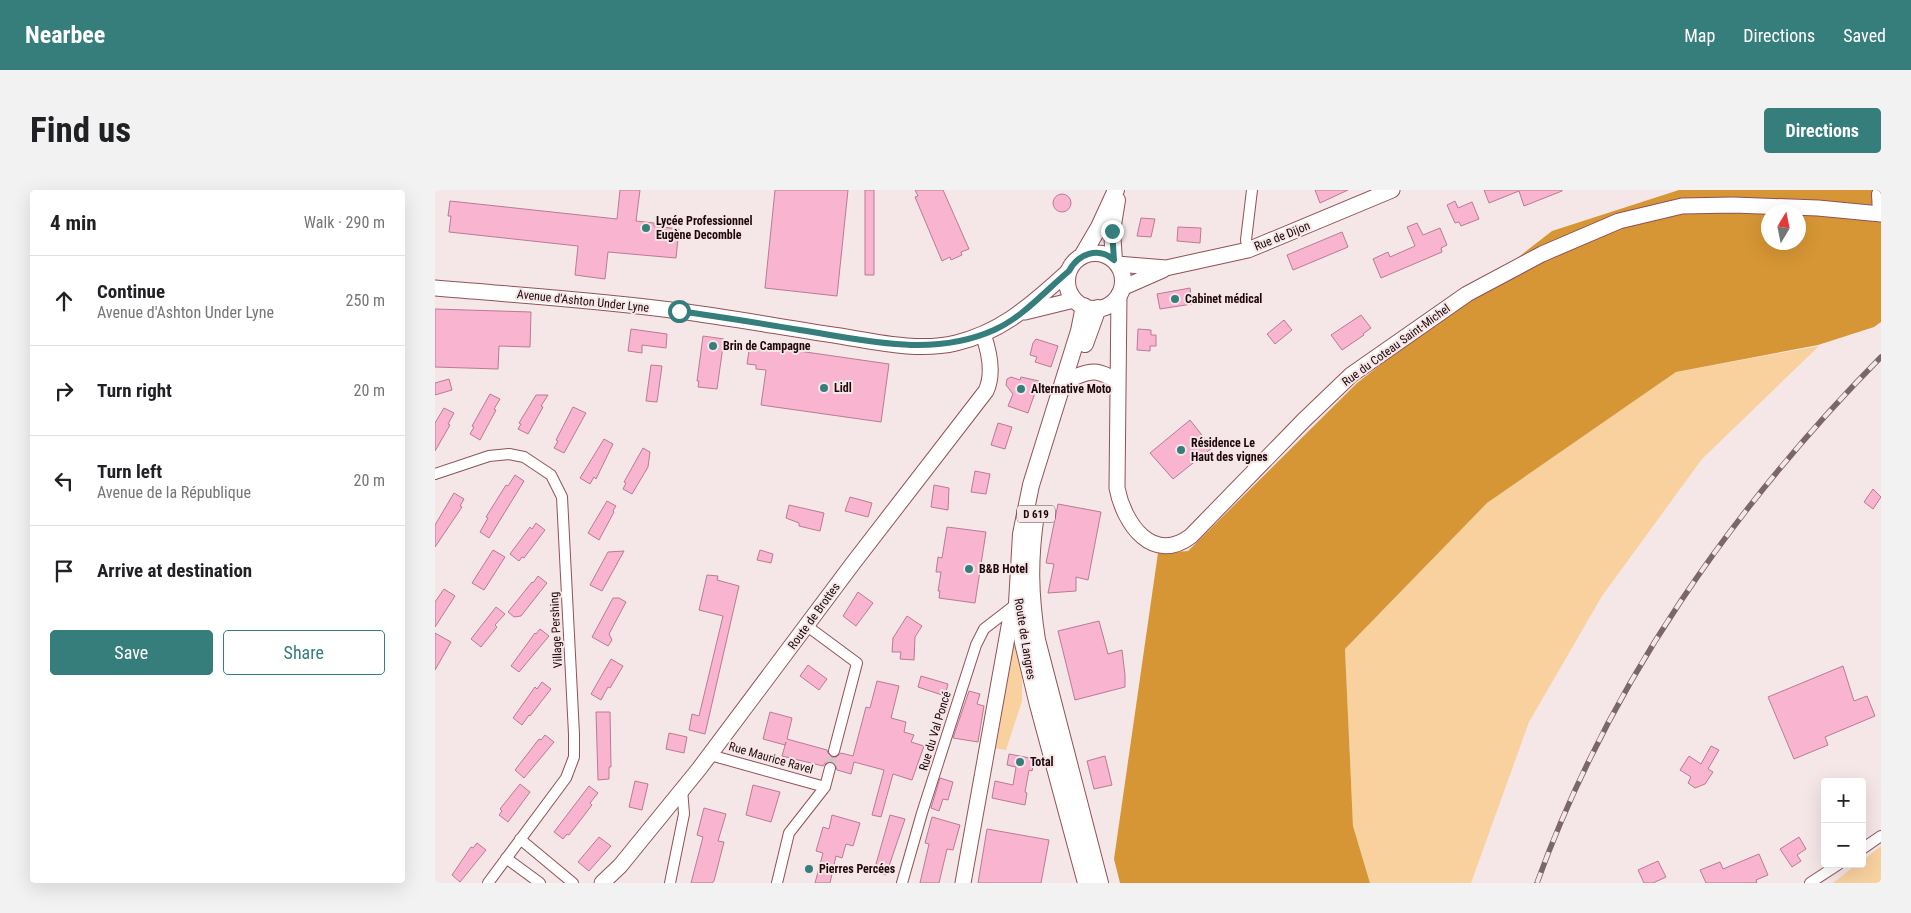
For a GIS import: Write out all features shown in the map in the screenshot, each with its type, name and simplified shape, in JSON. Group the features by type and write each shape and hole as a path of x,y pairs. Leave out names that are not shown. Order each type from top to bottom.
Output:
{"main road":[{"path":"1081,256 1095,252 1103,254 1115,262 1123,275 1121,291 1115,300 1090,305 1068,288 1067,279 1073,263 1081,256 1099,227 1117,190"},
{"path":"1115,262 1112,231 1117,190"},
{"name":"Route de Langres","path":"1090,305 1075,377 1040,491 1033,532 1031,602 1037,640 1100,883"},
{"name":"Route de Langres","path":"1086,883 1037,705 1023,643 1017,602 1021,534 1031,485 1079,331 1090,305"}],"street":[{"path":"1248,250 1246,240 1252,190"},
{"name":"Rue de Dijon","path":"1121,291 1166,268 1248,250 1392,190"},
{"path":"1879,190 1877,194 1879,213"},
{"name":"Rue du Coteau Saint-Michel","path":"1121,291 1117,488 1121,506 1135,531 1143,538 1159,544 1181,544 1351,375 1467,294 1542,254 1619,221 1682,206 1809,207 1879,213"},
{"name":"Rue de Dijon","path":"1115,262 1166,268"},
{"name":"Avenue d'Ashton Under Lyne","path":"435,288 531,295 679,311 884,343 926,346 955,343 995,329 1021,314 1069,271"},
{"path":"1090,305 1119,328"},
{"name":"Avenue d'Ashton Under Lyne","path":"1021,314 1090,305"},
{"name":"Route de Brottes","path":"602,883 620,866 710,754 987,390 991,380 983,334"},
{"path":"1075,377 1096,371 1118,381"},
{"name":"Village Pershing","path":"435,474 489,456 509,454 524,457 551,475 562,497 574,757 566,778 488,883"},
{"path":"963,883 1010,621 1017,602"},
{"name":"Rue du Val Poncé","path":"902,883 922,813 976,645 984,629 1017,602"},
{"path":"807,626 857,663 834,752"},
{"name":"Rue Maurice Ravel","path":"710,754 825,786"},
{"path":"777,883 789,833 825,786 830,768"},
{"path":"670,883 684,814 682,789"},
{"path":"1866,846 1881,836"},
{"path":"520,840 573,883"},
{"path":"506,858 540,883"},
{"path":"1810,883 1833,868"}],"shaded area":[{"path":"1679,190 1881,190 1881,322 1874,327 1818,345 1676,372 1487,503 1345,649 1353,826 1370,883 1120,883 1114,859 1158,553 1188,551 1357,383 1552,231"},
{"path":"1819,346 1702,459 1602,596 1529,722 1471,883 1370,883 1353,826 1345,649 1487,503 1676,372"},
{"path":"1012,630 1022,663 1022,701 1006,750 994,748"},
{"path":"1881,846 1881,883 1833,883 1852,868 1866,868 1866,858"}],"building":[{"path":"620,190 640,190 636,221 654,223 654,226 679,229 676,258 608,252 605,279 575,275 578,246 449,232 451,216 448,216 450,201 617,219"},
{"path":"775,190 848,190 837,296 765,288"},
{"path":"865,190 874,190 874,275 865,275"},
{"path":"915,190 943,190 969,249 961,252 962,255 951,260 950,257 942,261 915,197 918,196"},
{"path":"1315,190 1348,190 1320,203"},
{"path":"1484,190 1562,191 1524,206 1519,191 1489,203"},
{"path":"1058,194 1066,194 1071,199 1069,210 1058,212 1053,207 1053,199"},
{"path":"1455,201 1458,208 1472,202 1479,219 1461,226 1459,222 1455,223 1447,205"},
{"path":"1141,218 1155,219 1151,237 1137,236"},
{"path":"1417,223 1423,235 1440,228 1447,245 1441,248 1442,252 1381,278 1373,259 1388,252 1390,257 1415,246 1407,227"},
{"path":"1178,227 1201,228 1200,243 1177,241"},
{"path":"1342,232 1348,247 1293,270 1287,255"},
{"name":"Cabinet médical","path":"1190,288 1192,304 1160,309 1157,294"},
{"path":"435,309 531,312 530,347 499,346 498,369 435,367"},
{"path":"1361,315 1371,328 1342,350 1331,335"},
{"path":"1284,320 1292,330 1275,344 1267,334"},
{"path":"631,329 667,334 666,348 642,345 642,353 628,351"},
{"path":"1138,329 1151,330 1151,335 1156,335 1156,346 1150,346 1150,351 1137,350"},
{"path":"703,336 724,339 717,389 698,387 699,381 697,381"},
{"path":"1036,339 1058,346 1051,367 1035,362 1037,357 1030,355"},
{"name":"Lidl","path":"750,344 889,364 881,422 761,405 766,370 756,369 756,365 747,364"},
{"path":"651,365 662,366 657,402 646,401"},
{"path":"1011,377 1020,380 1021,377 1039,381 1028,413 1008,406 1013,394 1006,385 1007,379"},
{"path":"449,379 452,390 435,395 435,383"},
{"path":"490,394 500,399 480,440 470,434 474,427 472,426"},
{"path":"536,395 548,395 528,434 518,429 521,424 519,423"},
{"path":"573,407 586,413 564,453 554,448 558,441 556,440"},
{"path":"444,408 454,413 448,424 450,425 435,451 435,423"},
{"name":"Résidence Le Haut des vignes","path":"1190,420 1212,448 1173,479 1150,453"},
{"path":"998,423 1012,427 1005,449 991,445"},
{"path":"604,439 613,444 596,479 594,477 590,484 580,478"},
{"path":"643,448 650,452 648,467 632,494 623,489 626,483 624,482"},
{"path":"975,471 990,474 986,494 971,492"},
{"path":"515,475 524,481 489,538 480,532 488,518 486,517 506,485 508,486"},
{"path":"934,485 949,488 948,510 931,507"},
{"path":"1873,489 1881,497 1873,509 1864,502"},
{"path":"454,493 464,499 460,506 462,507 435,547 435,525"},
{"path":"850,497 872,503 868,517 845,511"},
{"path":"607,501 616,506 599,540 588,533"},
{"path":"1058,504 1101,512 1088,580 1076,577 1076,591 1048,593 1054,564 1046,563"},
{"path":"789,505 824,513 820,531 799,526 799,523 786,518"},
{"path":"536,523 545,530 524,558 522,557 519,561 510,554 530,527 532,529"},
{"path":"947,527 986,532 975,603 939,598 940,591 938,591 941,572 936,572 938,557 942,558"},
{"path":"493,550 505,557 484,590 472,583"},
{"path":"760,550 773,554 771,563 757,560"},
{"path":"624,551 602,591 590,585 608,552"},
{"path":"707,575 718,576 717,580 739,586 705,734 689,730 692,714 699,716 723,616 699,610"},
{"path":"538,576 547,583 521,616 514,617 508,612"},
{"path":"444,589 455,596 435,627 435,602"},
{"path":"858,592 873,603 856,626 843,616"},
{"path":"613,598 619,598 626,602 609,634 612,640 608,646 592,637"},
{"path":"496,607 505,614 495,625 497,627 481,647 471,639"},
{"path":"907,616 922,626 915,637 914,660 900,659 901,652 892,652 893,638"},
{"path":"1099,621 1108,654 1122,650 1125,687 1075,700 1058,631"},
{"path":"540,629 549,636 519,672 511,666"},
{"path":"435,633 451,642 435,670"},
{"path":"611,659 623,666 601,700 591,694"},
{"path":"808,665 827,679 819,690 800,676"},
{"path":"1843,666 1854,701 1867,696 1875,716 1825,737 1828,745 1794,759 1768,697"},
{"path":"921,676 948,684 945,696 918,687"},
{"path":"877,681 899,686 891,718 906,722 904,732 914,735 911,742 924,746 912,780 893,774 881,817 872,815 884,770 854,762 851,774 837,770 835,764 831,761 823,766 782,756 786,742 785,745 763,739 770,712 792,718 787,739 827,750 832,757 836,757 841,753 853,756 866,707 870,708"},
{"path":"542,682 551,689 522,725 513,718 535,687 537,689"},
{"path":"969,691 980,694 977,704 984,706 978,742 953,738"},
{"path":"596,712 610,712 611,767 609,767 609,779 598,780"},
{"path":"669,733 687,737 684,753 666,749"},
{"path":"545,735 554,742 524,778 515,770 539,739 541,740"},
{"path":"1711,746 1719,750 1708,769 1713,772 1705,784 1695,788 1688,783 1691,777 1680,770 1689,756 1701,764"},
{"path":"1009,754 1035,759 1032,771 1029,770 1025,805 992,798 995,781 1013,785 1016,767 1007,765"},
{"path":"1105,756 1112,785 1094,789 1087,761"},
{"path":"940,778 953,782 948,800 943,799 939,811 931,808"},
{"path":"635,781 648,784 642,810 629,807"},
{"path":"520,784 530,792 508,822 499,815 502,811 500,809"},
{"path":"753,785 780,792 771,822 746,815"},
{"path":"589,786 598,793 590,803 592,805 569,835 567,834 563,839 554,832"},
{"path":"704,808 726,814 718,841 724,842 714,881 712,883 691,883 703,837 697,835"},
{"path":"832,815 860,823 853,846 846,844 842,858 836,856 830,883 815,883 823,853 816,851 823,827 829,829"},
{"path":"890,815 905,819 886,875 874,871"},
{"path":"932,817 960,825 953,850 947,849 939,883 920,883 929,844 925,843"},
{"path":"987,829 1049,840 1041,883 978,883"},
{"path":"599,837 611,846 589,871 578,862"},
{"path":"1799,837 1806,849 1797,855 1801,861 1792,867 1780,849"},
{"path":"477,843 486,850 460,882 452,875 471,847 473,848"},
{"path":"1759,854 1768,875 1756,880 1757,883 1706,883 1700,870 1720,862 1723,869"},
{"path":"1658,861 1666,877 1653,883 1644,883 1638,870"}],"tunnel":[{"path":"830,768 834,751"}],"railway":[{"path":"1537,883 1566,809 1600,738 1638,669 1681,602 1726,537 1775,474 1881,357"}],"place":[{"name":"Lycée Professionnel Eugène Decomble","path":"646,228"},
{"name":"Cabinet médical","path":"1175,299"},
{"name":"Brin de Campagne","path":"713,346"},
{"name":"Lidl","path":"824,388"},
{"name":"Alternative Moto","path":"1021,389"},
{"name":"Résidence Le Haut des vignes","path":"1181,450"},
{"name":"B&B Hotel","path":"969,569"},
{"name":"Total","path":"1020,762"},
{"name":"Pierres Percées","path":"809,869"}],"route":[{"path":"679,311 884,343 926,346 955,343 995,329 1021,314 1069,271 1073,263 1081,256 1095,252 1114,260 1112,231"}]}
